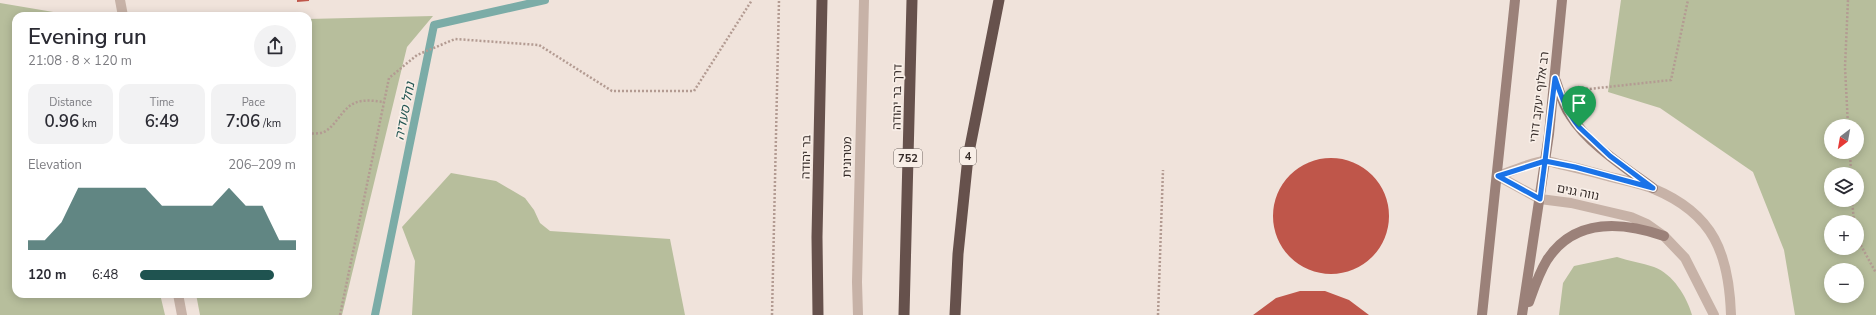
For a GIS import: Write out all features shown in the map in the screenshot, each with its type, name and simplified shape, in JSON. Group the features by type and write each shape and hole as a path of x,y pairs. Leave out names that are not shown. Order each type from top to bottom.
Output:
{"highway":[{"name":"בר יהודה","path":"818,315 817,238 822,0"},
{"name":"דרך בר יהודה","path":"904,315 912,0"},
{"name":"4","path":"955,315 958,254 968,157 999,0"}],"main road":[{"path":"1482,315 1498,176 1515,0"},
{"name":"רב אלוף יעקב דורי","path":"1523,315 1545,161 1555,78 1562,0"},
{"path":"1555,78 1563,102 1570,116 1579,127 1610,156 1653,188"},
{"path":"1523,315 1548,259 1566,240 1589,229 1616,225 1643,229 1664,236"}],"street":[{"path":"120,0 122,12"},
{"name":"מטרונית","path":"858,315 857,282 864,0"},
{"name":"נווה גנים","path":"1498,176 1545,161 1575,167 1653,188 1688,209 1703,222 1715,240 1722,254 1730,281 1731,315"},
{"name":"נווה גנים","path":"1498,176 1540,199 1571,203 1631,217 1647,224 1664,236 1685,258 1714,315"},
{"path":"179,298 182,315"}],"path":[{"path":"340,315 389,78 417,55 455,39 539,45 612,91 694,91 752,0"},
{"path":"772,315 779,0"},
{"path":"1589,89 1671,80 1688,0"},
{"path":"1848,0 1845,67 1848,119"},
{"path":"312,133 323,132 337,120 345,109 353,103 362,101 384,102"},
{"path":"1158,315 1164,170"},
{"path":"1864,251 1876,273"}],"green space":[{"path":"1621,0 1876,0 1876,315 1795,315 1784,250 1753,172 1660,108 1608,92"},
{"path":"0,3 53,12 12,12 12,298 161,298 165,315 0,315"},
{"path":"433,16 407,47 342,315 200,315 197,298 312,298 312,19"},
{"path":"451,173 496,181 525,198 534,210 540,223 550,231 670,239 685,315 412,315 415,261 402,227"},
{"path":"1617,257 1661,270 1673,281 1683,294 1692,315 1559,315 1563,283 1574,266"}],"building":[{"path":"297,0 309,0 309,1 297,2"},
{"path":"1331,158 1353,162 1363,167 1372,175 1380,184 1385,194 1389,216 1385,238 1380,248 1372,257 1363,265 1353,270 1331,274 1309,270 1299,265 1290,257 1282,248 1277,238 1273,216 1277,194 1282,184 1290,175 1299,167 1309,162"},
{"path":"1300,291 1325,291 1349,300 1369,315 1253,315 1276,298"}],"waterway":[{"name":"נחל סעדיה","path":"375,315 434,25 545,0"}],"route":[{"path":"1579,127 1570,116 1563,102 1555,78 1545,161 1498,176 1540,199 1545,161 1575,167 1653,188 1610,156 1579,127"}]}
